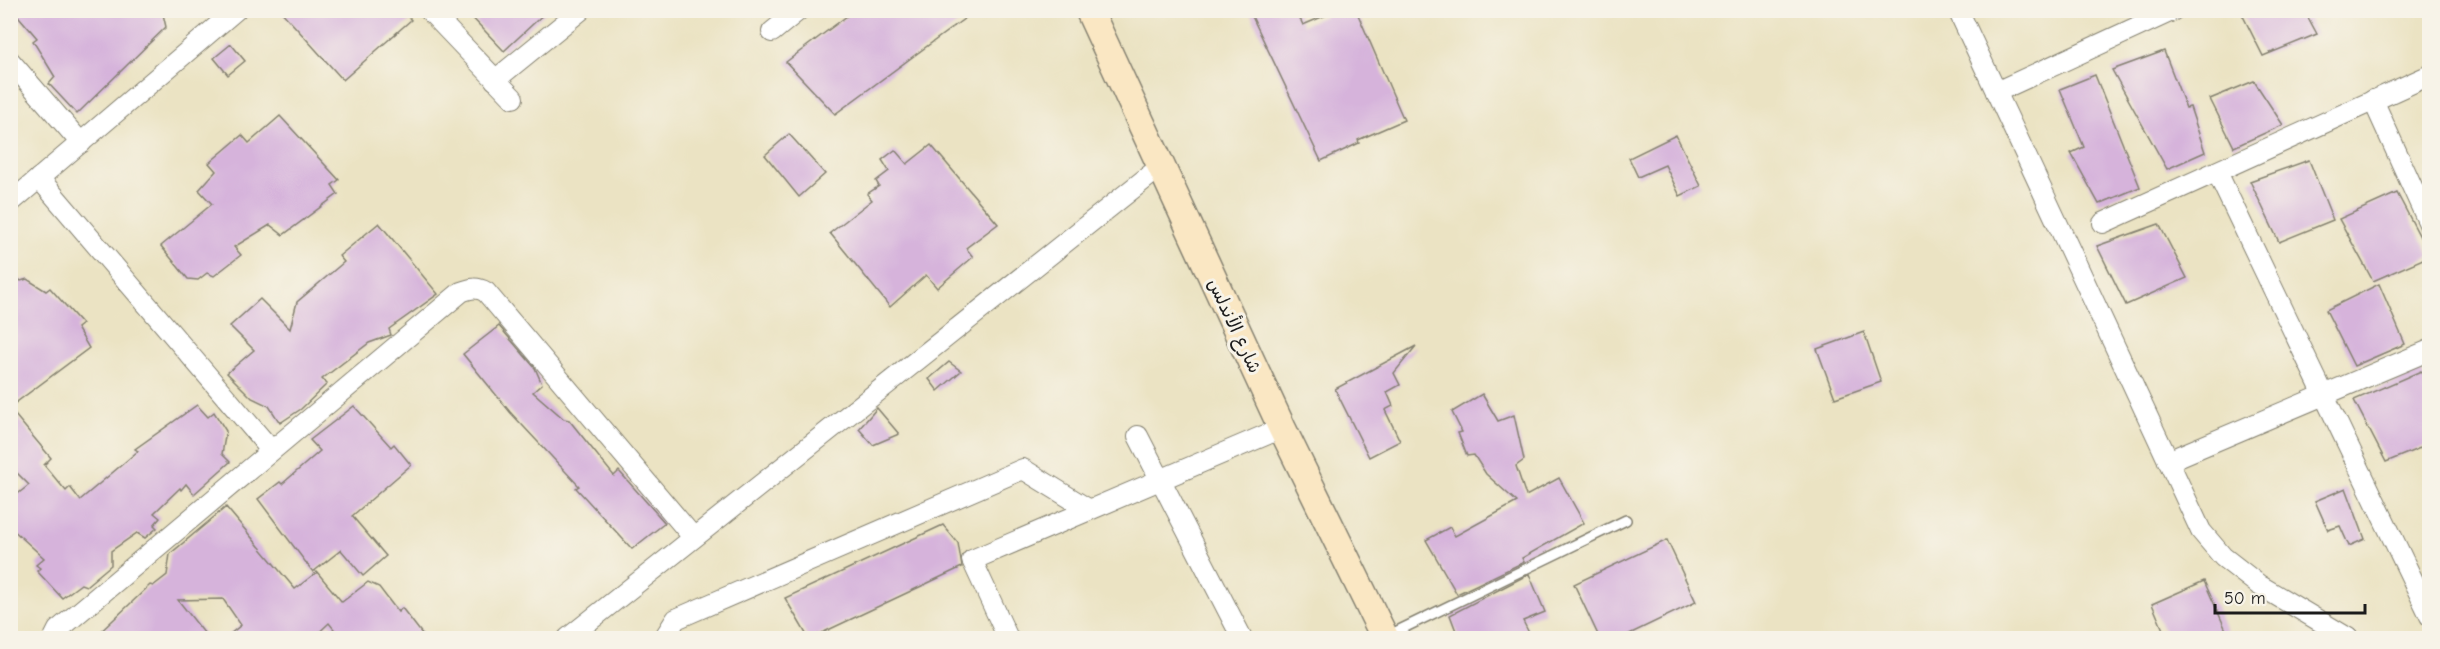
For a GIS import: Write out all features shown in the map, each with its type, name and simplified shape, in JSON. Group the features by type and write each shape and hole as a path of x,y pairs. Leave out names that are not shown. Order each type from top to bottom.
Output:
{"main road":[{"name":"شارع الأندلس","path":"1089,10 1282,428 1385,638"}],"street":[{"path":"10,203 236,10"},
{"path":"429,10 513,98"},
{"path":"495,80 580,10"},
{"path":"772,32 799,10"},
{"path":"1958,10 2201,531 2223,557 2259,585 2348,639"},
{"path":"1996,92 2174,10"},
{"path":"10,61 81,143"},
{"path":"2103,223 2430,75"},
{"path":"2373,100 2430,226"},
{"path":"568,639 1160,166"},
{"path":"2217,172 2430,616"},
{"path":"39,178 271,450"},
{"path":"54,639 58,630 461,292 478,288 486,292 693,537"},
{"path":"2168,461 2430,350"},
{"path":"1008,639 972,560 1282,428"},
{"path":"1138,436 1242,639"},
{"path":"664,639 676,619 1023,469 1088,509"}],"lane":[{"path":"1385,638 1626,520"}],"building":[{"path":"13,10 162,10 166,27 77,114 49,84 55,77 33,41 37,38"},
{"path":"280,10 402,10 411,20 343,80"},
{"path":"465,10 548,10 504,51"},
{"path":"855,10 976,10 835,114 786,62"},
{"path":"1249,10 1296,10 1303,25 1338,10 1356,10 1404,120 1358,140 1359,143 1321,161"},
{"path":"2240,10 2304,10 2317,34 2263,56"},
{"path":"231,44 245,61 228,75 214,58"},
{"path":"2164,51 2186,108 2190,107 2205,152 2167,169 2112,70"},
{"path":"2095,75 2140,187 2099,204 2071,153 2084,147 2060,89"},
{"path":"2254,81 2283,125 2234,147 2210,99"},
{"path":"280,116 339,180 332,185 338,194 283,235 270,225 234,247 241,255 214,276 207,273 198,280 188,279 161,246 212,204 199,190 216,171 209,163 242,135 249,143"},
{"path":"789,134 825,174 799,197 765,155"},
{"path":"1676,135 1701,186 1680,196 1665,165 1638,177 1629,158"},
{"path":"931,145 998,224 966,248 973,257 937,288 926,275 890,307 830,233 872,200 867,194 879,186 876,181 889,171 882,160 895,150 907,164"},
{"path":"2309,160 2333,220 2279,242 2250,181"},
{"path":"2397,193 2430,256 2373,281 2339,219"},
{"path":"379,223 438,294 389,329 391,335 369,343 322,379 327,384 301,409 280,423 269,406 252,398 227,373 254,350 230,326 260,299 290,329 297,302 344,262 339,256"},
{"path":"2159,224 2187,278 2126,305 2097,246"},
{"path":"10,274 21,281 27,279 46,291 50,288 82,324 77,328 89,348 10,407"},
{"path":"2379,284 2405,344 2354,366 2326,310"},
{"path":"499,326 535,368 542,384 533,392 564,419 569,420 614,476 619,471 665,523 632,549 576,488 579,486 510,412 463,354"},
{"path":"1864,332 1881,382 1835,398 1817,349"},
{"path":"1416,346 1394,373 1400,385 1387,392 1393,406 1385,410 1400,441 1369,457 1335,389"},
{"path":"949,362 961,371 938,391 929,379"},
{"path":"2421,371 2430,389 2430,444 2386,462 2354,400"},
{"path":"1482,394 1498,421 1514,415 1524,460 1516,466 1526,496 1559,478 1584,523 1522,558 1524,562 1457,594 1426,540 1450,527 1455,536 1517,502 1486,474 1474,455 1467,456 1458,433 1462,432 1452,412"},
{"path":"197,405 208,417 214,412 226,431 222,454 230,462 194,494 186,484 181,490 180,488 154,513 160,518 154,525 157,528 145,538 137,533 111,551 111,565 86,586 81,584 62,598 37,571 40,568 36,565 44,558 10,527 10,500 29,485 10,466 10,409 51,458 44,465 66,491 70,487 80,500 138,451 135,449"},
{"path":"354,406 391,447 394,444 411,465 352,516 386,556 363,576 341,550 313,572 258,499 280,482 282,484 320,451 310,440"},
{"path":"877,408 899,434 873,445 859,429"},
{"path":"2346,488 2365,539 2349,546 2340,526 2328,530 2315,501"},
{"path":"226,507 295,589 317,572 342,602 368,582 379,587 398,612 402,608 426,639 342,639 329,623 312,639 224,639 241,625 223,599 178,600 209,639 93,639 150,585 153,586 167,575 170,554"},
{"path":"943,525 958,543 962,567 809,639 785,598"},
{"path":"1667,540 1696,602 1619,639 1600,639 1574,584"},
{"path":"1529,574 1545,612 1523,621 1532,639 1459,639 1450,615"},
{"path":"2204,581 2230,639 2167,639 2152,604"}]}
